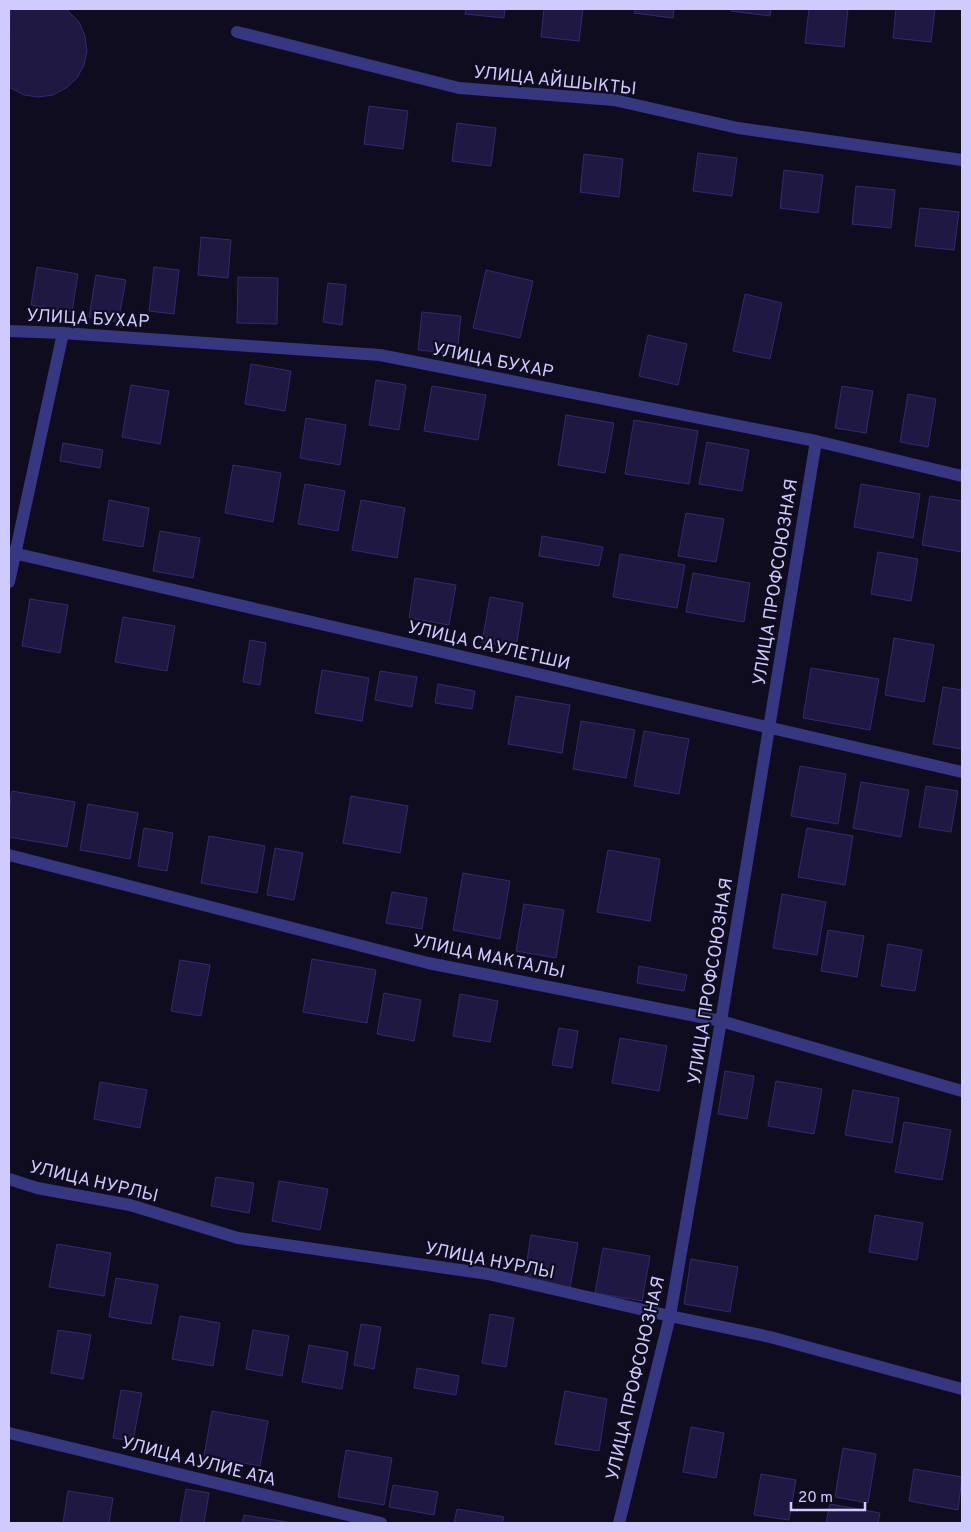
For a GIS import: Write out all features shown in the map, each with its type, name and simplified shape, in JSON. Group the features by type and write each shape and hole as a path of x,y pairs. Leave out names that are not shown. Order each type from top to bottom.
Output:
{"street":[{"name":"УЛИЦА АЙШЫКТЫ","path":"237,32 459,88 614,100 738,128 962,160"},
{"name":"УЛИЦА БУХАР","path":"9,331 64,332 380,355 816,441 962,476"},
{"path":"9,582 12,553 64,332"},
{"name":"УЛИЦА ПРОФСОЮЗНАЯ","path":"619,1523 670,1316 721,1021 816,441"},
{"name":"УЛИЦА САУЛЕТШИ","path":"12,553 962,772"},
{"name":"УЛИЦА МАКТАЛЫ","path":"9,855 428,963 721,1021 962,1091"},
{"name":"УЛИЦА НУРЛЫ","path":"9,1179 37,1188 130,1206 238,1238 488,1274 770,1337 962,1389"},
{"name":"УЛИЦА АУЛИЕ АТА","path":"9,1433 381,1523"}],"building":[{"path":"10,9 66,9 79,22 85,36 87,51 84,65 77,78 66,88 53,95 38,97 24,95 9,87"},
{"path":"466,9 505,9 504,18 465,14"},
{"path":"544,9 583,9 579,41 541,37"},
{"path":"635,9 674,9 673,18 634,13"},
{"path":"731,9 771,9 770,16 731,11"},
{"path":"809,9 848,9 844,47 805,43"},
{"path":"896,9 935,9 931,42 893,38"},
{"path":"369,106 408,111 403,149 364,144"},
{"path":"457,123 496,128 491,166 452,161"},
{"path":"698,153 737,158 732,196 693,191"},
{"path":"584,154 623,159 619,197 580,192"},
{"path":"784,170 823,175 818,213 780,208"},
{"path":"856,186 895,190 891,228 852,224"},
{"path":"920,208 959,212 954,250 915,246"},
{"path":"201,237 231,240 228,278 198,275"},
{"path":"37,267 78,274 72,312 31,305"},
{"path":"154,267 179,270 174,314 149,311"},
{"path":"486,270 533,281 520,338 473,328"},
{"path":"96,275 126,280 118,322 89,317"},
{"path":"238,277 278,278 277,324 237,323"},
{"path":"328,283 346,285 342,325 323,322"},
{"path":"745,294 782,303 770,359 733,351"},
{"path":"422,312 461,316 457,354 418,350"},
{"path":"648,335 687,344 678,385 639,376"},
{"path":"251,364 291,371 285,411 245,404"},
{"path":"376,380 406,385 399,430 369,425"},
{"path":"131,385 169,391 160,444 122,437"},
{"path":"432,386 486,395 478,440 424,431"},
{"path":"842,386 873,391 866,433 835,428"},
{"path":"908,394 936,399 928,447 900,442"},
{"path":"566,415 614,423 605,473 558,465"},
{"path":"306,418 346,425 340,465 300,458"},
{"path":"634,420 698,431 689,484 625,474"},
{"path":"707,442 749,450 742,491 699,484"},
{"path":"63,443 103,450 100,468 60,461"},
{"path":"233,465 281,473 273,522 225,513"},
{"path":"305,484 345,491 338,531 298,524"},
{"path":"861,484 920,494 913,538 854,527"},
{"path":"930,496 962,501 962,552 922,545"},
{"path":"109,500 149,508 143,547 103,540"},
{"path":"361,500 405,508 397,558 352,550"},
{"path":"686,513 724,519 716,562 678,556"},
{"path":"160,531 200,538 193,578 153,571"},
{"path":"542,536 603,547 599,566 539,556"},
{"path":"878,552 918,559 911,601 871,594"},
{"path":"620,554 685,565 677,608 613,597"},
{"path":"693,573 750,583 744,622 686,612"},
{"path":"415,578 456,585 449,625 409,618"},
{"path":"490,597 523,603 516,648 482,642"},
{"path":"30,599 68,605 60,653 22,646"},
{"path":"123,617 175,626 167,671 115,662"},
{"path":"894,638 934,645 924,702 885,695"},
{"path":"250,640 266,643 260,685 243,682"},
{"path":"811,668 879,679 870,730 803,718"},
{"path":"322,670 369,678 362,721 315,713"},
{"path":"380,671 417,677 412,707 375,700"},
{"path":"438,684 475,691 472,709 435,703"},
{"path":"943,687 962,690 962,749 933,744"},
{"path":"516,696 570,705 562,753 508,744"},
{"path":"581,721 635,730 626,778 573,769"},
{"path":"644,731 689,739 679,794 634,786"},
{"path":"800,766 846,774 838,824 791,816"},
{"path":"861,782 909,790 901,837 853,828"},
{"path":"926,786 958,791 951,832 919,827"},
{"path":"12,791 75,802 67,847 9,837 9,812"},
{"path":"351,796 408,806 400,853 343,843"},
{"path":"88,804 138,813 130,859 80,850"},
{"path":"144,828 173,833 167,871 138,866"},
{"path":"807,828 853,836 845,885 798,877"},
{"path":"209,836 265,846 257,893 201,883"},
{"path":"275,848 303,853 294,900 267,895"},
{"path":"608,850 660,859 650,921 597,912"},
{"path":"463,873 510,881 500,939 453,930"},
{"path":"392,892 427,898 422,929 386,923"},
{"path":"782,894 826,902 817,955 773,948"},
{"path":"524,904 564,910 556,958 516,951"},
{"path":"828,930 864,936 857,977 821,971"},
{"path":"888,944 922,950 915,991 881,986"},
{"path":"312,959 376,970 367,1023 303,1012"},
{"path":"180,960 210,965 201,1016 171,1011"},
{"path":"639,966 687,975 684,991 637,983"},
{"path":"384,993 421,1000 414,1041 377,1034"},
{"path":"460,994 498,1001 490,1042 453,1036"},
{"path":"559,1028 578,1031 572,1068 552,1065"},
{"path":"620,1038 667,1046 659,1091 612,1083"},
{"path":"725,1071 754,1076 747,1119 718,1114"},
{"path":"776,1081 822,1089 814,1134 768,1126"},
{"path":"100,1082 147,1090 140,1128 94,1119"},
{"path":"853,1090 899,1098 892,1143 845,1135"},
{"path":"904,1122 951,1130 942,1180 895,1172"},
{"path":"216,1177 254,1183 249,1213 211,1206"},
{"path":"279,1181 328,1189 320,1230 272,1221"},
{"path":"875,1215 923,1223 917,1260 869,1252"},
{"path":"531,1235 578,1243 570,1288 524,1280"},
{"path":"57,1244 111,1253 104,1296 49,1287"},
{"path":"603,1248 650,1256 642,1301 595,1293"},
{"path":"691,1259 738,1267 730,1312 684,1304"},
{"path":"116,1278 158,1285 151,1324 109,1317"},
{"path":"490,1314 514,1318 506,1367 482,1363"},
{"path":"180,1316 220,1323 213,1366 172,1359"},
{"path":"361,1324 381,1327 374,1369 354,1365"},
{"path":"58,1330 91,1335 83,1379 51,1373"},
{"path":"253,1330 289,1336 282,1376 246,1369"},
{"path":"309,1345 348,1352 342,1389 302,1382"},
{"path":"417,1368 459,1376 456,1395 414,1388"},
{"path":"121,1390 142,1393 133,1441 113,1438"},
{"path":"565,1391 607,1399 599,1451 555,1444"},
{"path":"212,1411 268,1421 260,1466 204,1456"},
{"path":"691,1427 724,1433 716,1478 683,1472"},
{"path":"843,1448 876,1454 868,1503 835,1497"},
{"path":"346,1450 392,1458 384,1505 338,1497"},
{"path":"914,1469 962,1477 958,1510 909,1501"},
{"path":"761,1474 796,1480 789,1520 754,1515"},
{"path":"393,1485 438,1492 434,1515 389,1507"},
{"path":"186,1489 209,1493 204,1523 180,1523"},
{"path":"68,1491 113,1498 109,1523 63,1523"},
{"path":"830,1504 880,1513 878,1523 826,1523"},
{"path":"457,1509 504,1517 502,1523 454,1523"},
{"path":"244,1515 293,1523 242,1523"}]}
